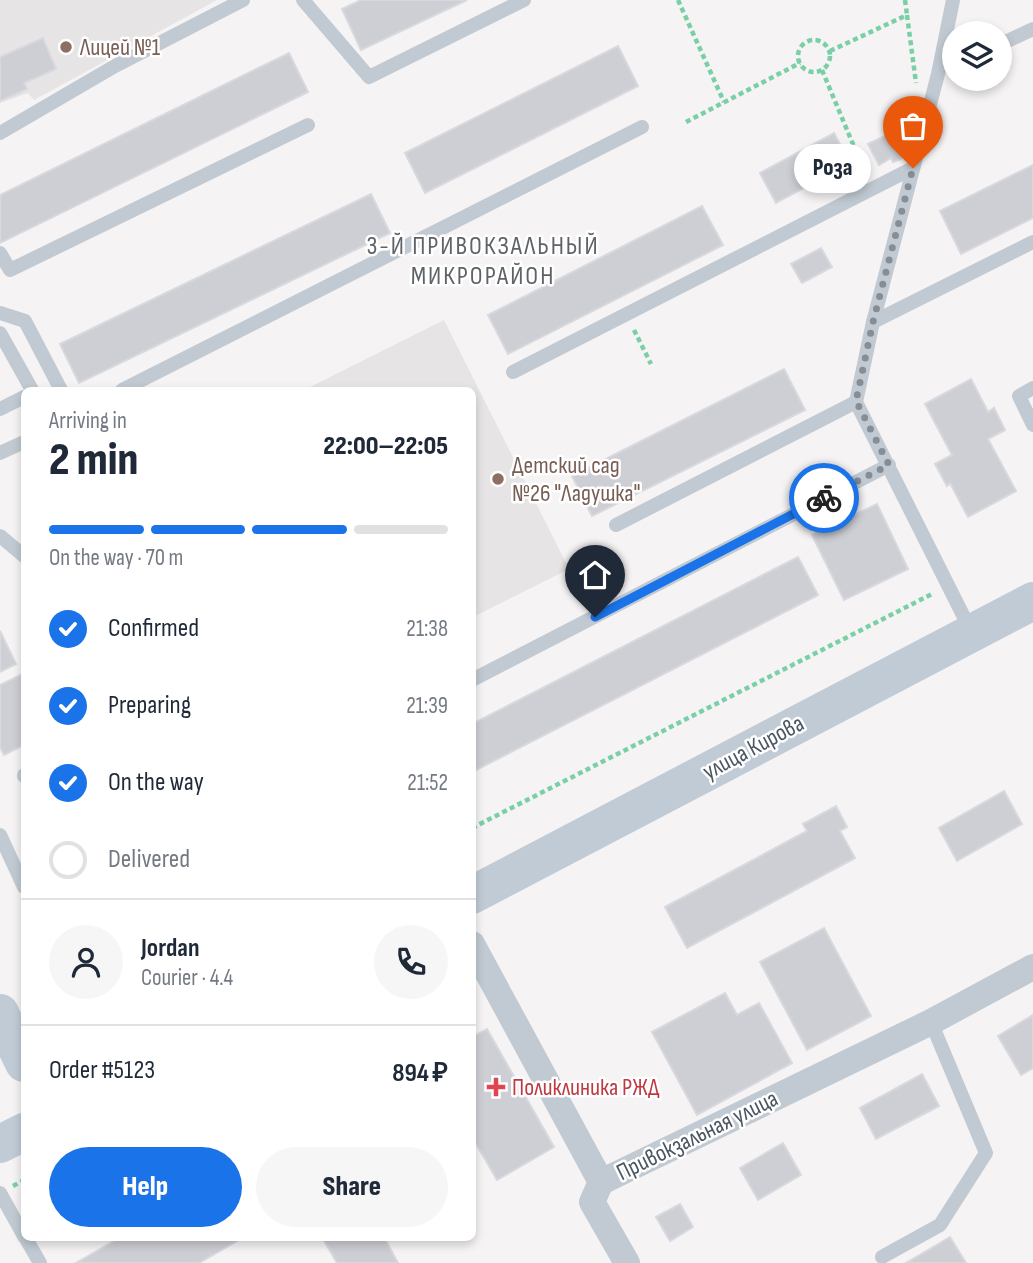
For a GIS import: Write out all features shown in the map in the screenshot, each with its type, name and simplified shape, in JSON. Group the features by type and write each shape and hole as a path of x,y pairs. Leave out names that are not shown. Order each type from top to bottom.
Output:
{"main road":[{"name":"улица Кирова","path":"476,893 1033,601"},
{"path":"0,1143 21,1133"}],"street":[{"name":"Привокзальная улица","path":"476,951 601,1182 931,1022 1033,967"},
{"path":"601,1182 592,1202 627,1263"}],"lane":[{"path":"0,133 115,66 243,0"},
{"path":"303,0 369,76 524,0"},
{"path":"953,0 938,74 873,322 856,401 971,632"},
{"path":"1012,39 1033,29"},
{"path":"938,74 942,72"},
{"path":"0,253 10,270 308,125"},
{"path":"127,387 642,127"},
{"path":"513,372 913,168"},
{"path":"873,322 1033,242"},
{"path":"0,313 25,321 59,387"},
{"path":"0,333 30,387"},
{"path":"1033,388 1019,396 1033,425"},
{"path":"0,409 21,398"},
{"path":"616,525 856,401"},
{"path":"0,453 21,443"},
{"path":"476,678 889,465"},
{"path":"0,536 21,554"},
{"path":"0,835 21,880"},
{"path":"882,1257 940,1225 986,1153 931,1022"},
{"path":"0,1193 21,1237"},
{"path":"24,1241 40,1263"}],"path":[{"path":"678,0 723,102"},
{"path":"905,0 918,103 929,110"},
{"path":"830,51 907,15"},
{"path":"806,41 820,41 827,44 830,51 831,58 822,70 808,71 800,63 798,53 806,41"},
{"path":"686,121 800,63"},
{"path":"822,70 872,189"},
{"path":"634,328 651,364"},
{"path":"476,826 948,585"}],"shaded area":[{"name":"Лицей №1","path":"0,0 217,0 34,100 28,93 0,103"},
{"name":"Детский сад №26 \"Ладушка\"","path":"444,320 569,569 476,616 476,387 310,387"}],"building":[{"path":"361,0 467,0 361,50 342,9"},
{"path":"43,38 56,69 24,83 27,89 0,101 0,57"},
{"path":"618,46 638,86 425,193 405,153"},
{"path":"289,53 308,92 0,243 0,195"},
{"path":"899,129 905,138 901,159 893,162 891,158 879,165 868,144"},
{"path":"834,133 850,163 776,203 760,173"},
{"path":"1033,165 1033,218 961,254 940,211"},
{"path":"371,194 390,233 79,383 60,344"},
{"path":"702,206 723,245 508,354 488,315"},
{"path":"821,248 832,267 802,283 791,264"},
{"path":"784,369 805,410 592,516 572,476"},
{"path":"971,379 988,412 994,408 1005,430 988,439 1016,491 968,517 950,483 947,486 935,464 952,455 925,404"},
{"path":"877,504 908,569 844,600 812,535"},
{"path":"798,557 818,595 476,770 476,722"},
{"path":"0,631 16,664 0,672"},
{"path":"21,674 21,746 4,755 0,747 0,685"},
{"path":"1004,791 1022,824 957,861 939,828"},
{"path":"836,806 847,827 840,831 855,858 687,948 665,907 807,831 803,824"},
{"path":"824,928 871,1016 807,1050 760,962"},
{"path":"725,993 737,1015 759,1003 792,1063 697,1115 652,1032"},
{"path":"1033,1015 1033,1068 1021,1075 998,1036"},
{"name":"Поликлиника РЖД","path":"487,1029 554,1147 497,1180 476,1144 476,1035"},
{"path":"922,1074 939,1106 876,1139 860,1108"},
{"path":"783,1143 801,1175 758,1200 740,1168"},
{"path":"680,1204 693,1227 670,1241 656,1217"},
{"path":"950,1237 966,1263 906,1263"},
{"path":"114,1241 237,1241 199,1263 76,1263"},
{"path":"324,1241 386,1241 398,1263 337,1263"}],"way so far":[{"path":"824,498 889,465 856,401 873,322 913,168"}],"place":[{"name":"Лицей №1","path":"66,47"},
{"name":"Роза","path":"913,168"},
{"name":"Детский сад №26 \"Ладушка\"","path":"498,479"},
{"name":"Поликлиника РЖД","path":"496,1087"}],"district":[{"name":"3-Й ПРИВОКЗАЛЬНЫЙ МИКРОРАЙОН","path":"483,260"}],"route":[{"path":"595,617 824,498"}]}
